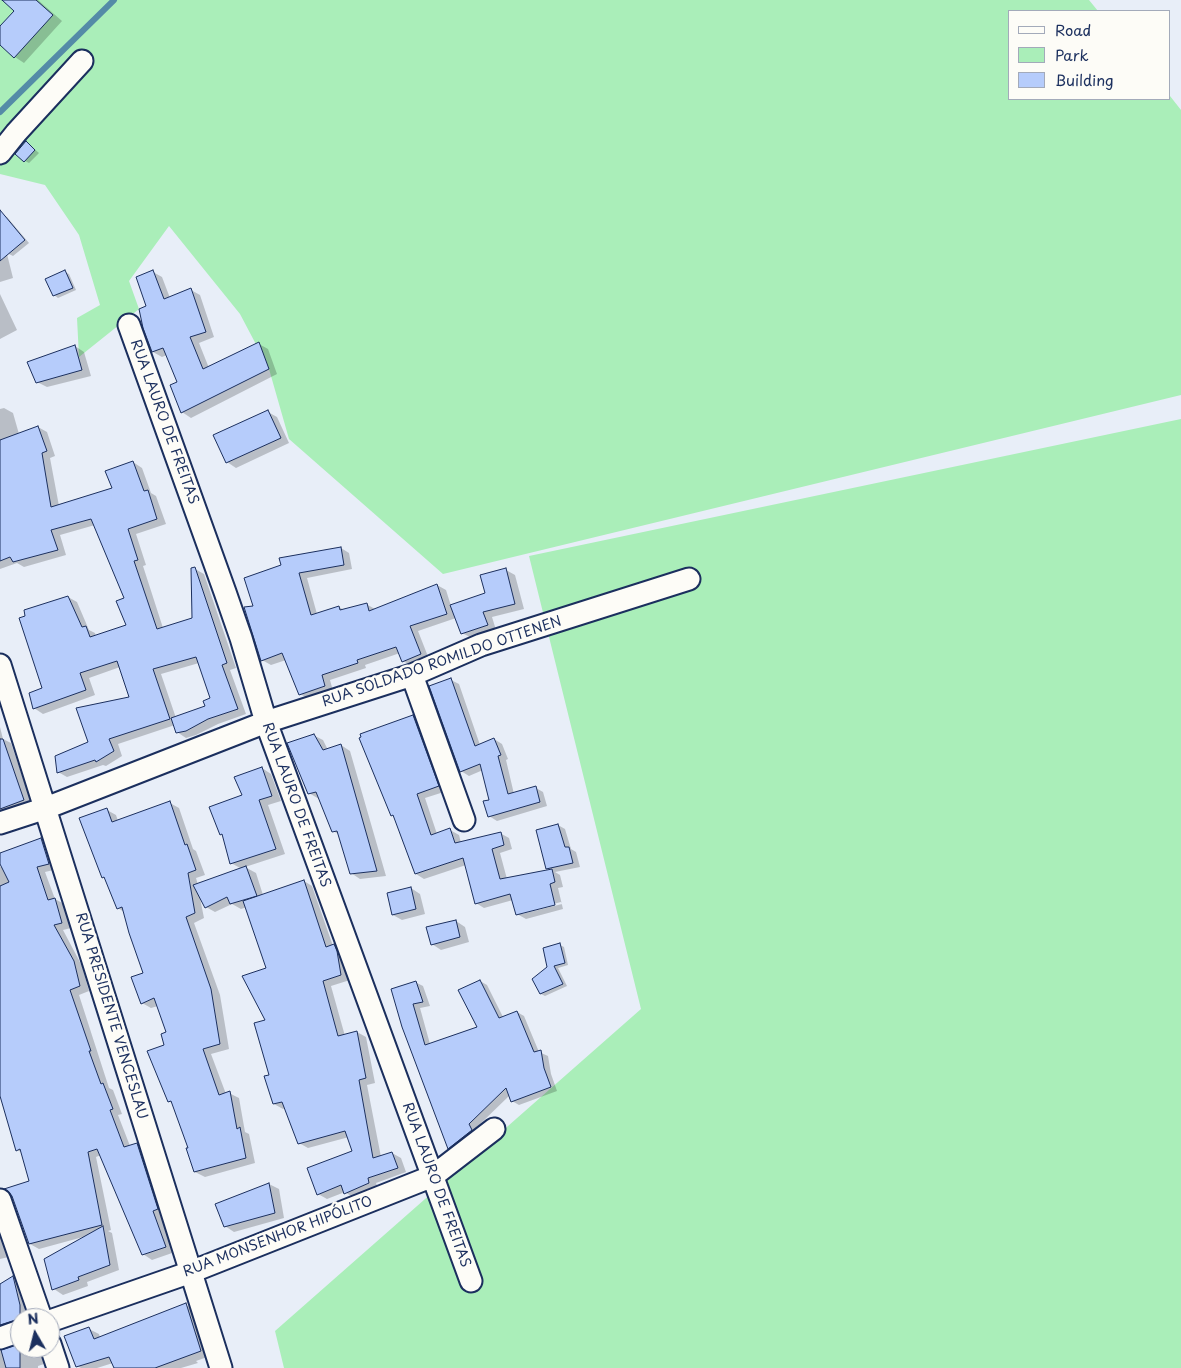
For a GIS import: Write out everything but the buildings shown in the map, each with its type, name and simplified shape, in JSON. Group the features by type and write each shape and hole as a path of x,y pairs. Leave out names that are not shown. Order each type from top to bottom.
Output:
{"street":[{"path":"0,153 82,61"},
{"name":"RUA LAURO DE FREITAS","path":"129,325 229,601 266,722 471,1281"},
{"name":"RUA SOLDADO ROMILDO OTTENEN","path":"0,823 46,808 266,722 412,675 481,645 689,579"},
{"name":"RUA PRESIDENTE VENCESLAU","path":"0,665 221,1368"},
{"path":"412,675 464,820"},
{"name":"RUA MONSENHOR HIPÓLITO","path":"60,1318 191,1272 433,1176 494,1129"},
{"path":"0,1200 38,1308"}],"green space":[{"path":"0,0 1089,0 1097,10 1008,10 1008,100 1171,100 1171,97 1181,110 1181,395 443,574 289,439 269,369 240,314 169,226 129,281 139,309 79,357 77,318 100,305 79,235 45,185 0,174"},
{"path":"1181,419 1181,1368 284,1368 275,1331 641,1009 529,556"}],"waterway":[{"path":"0,112 114,0"}]}
